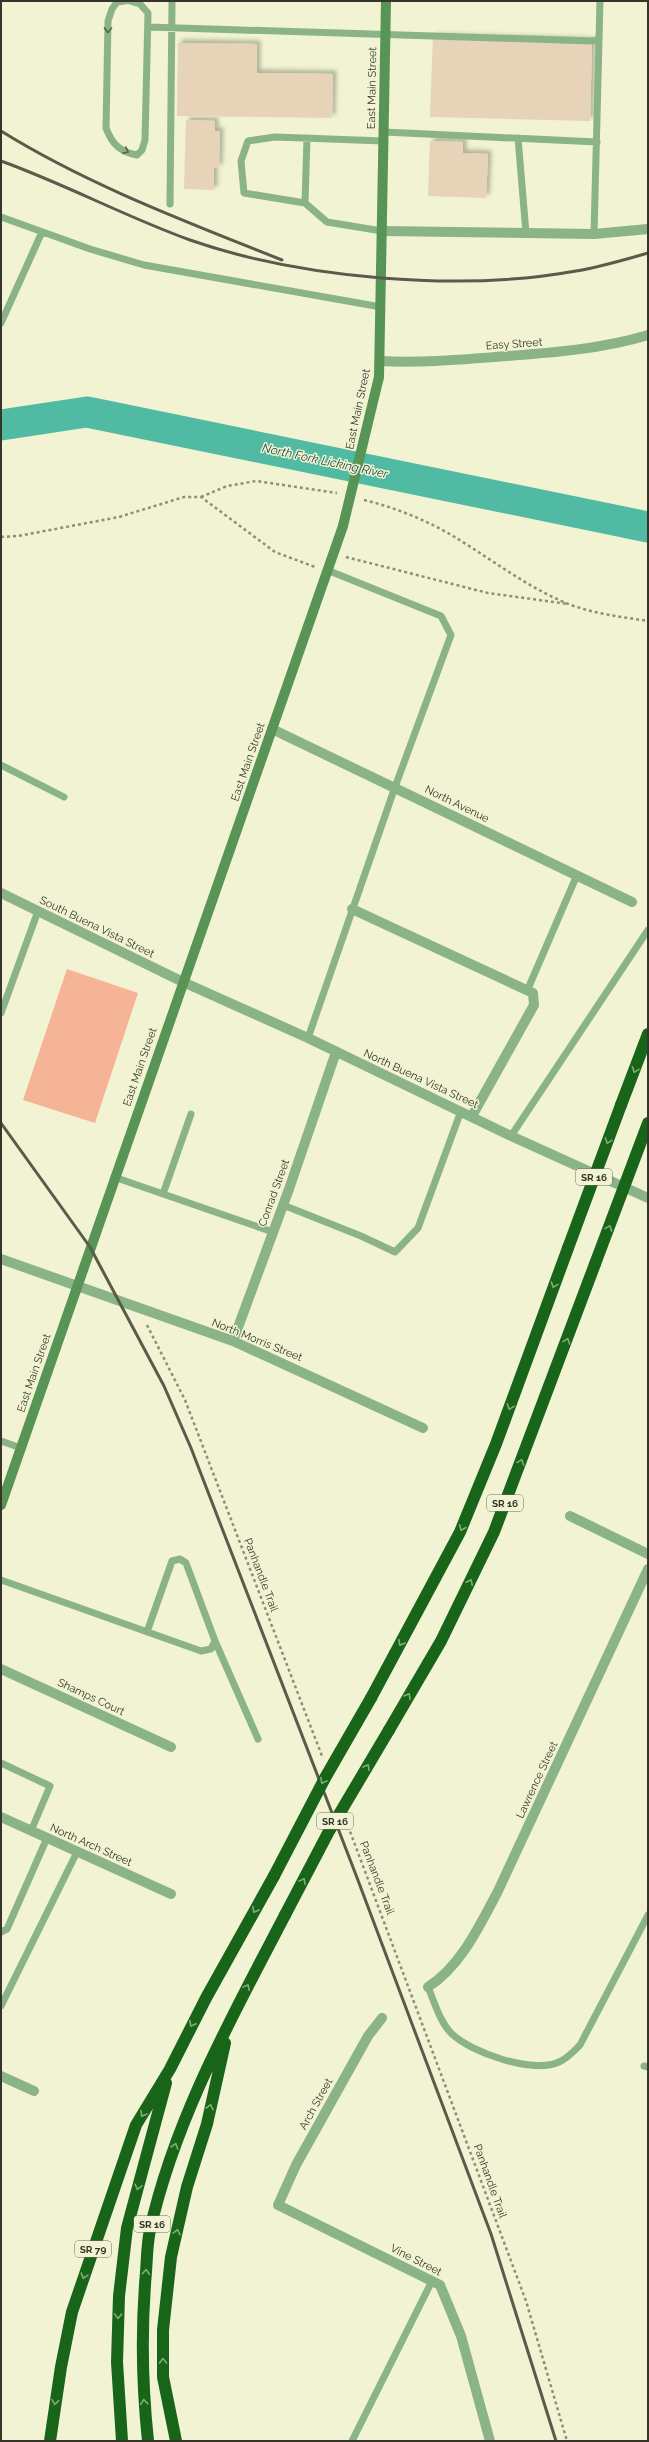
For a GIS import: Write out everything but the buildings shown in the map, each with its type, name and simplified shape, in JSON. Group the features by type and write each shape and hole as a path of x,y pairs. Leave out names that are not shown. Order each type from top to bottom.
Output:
{"highway":[{"name":"SR 16","path":"122,2441 117,2362 119,2296 127,2228 170,2069 206,1998 274,1876 325,1778 371,1698 460,1532 496,1444 648,1034"},
{"name":"SR 16","path":"148,2441 143,2396 143,2336 150,2232 162,2182 183,2124 205,2071 328,1833 441,1641 494,1532 648,1123"},
{"path":"176,2441 163,2377 163,2330 171,2257 187,2187 207,2124 230,2022"},
{"name":"SR 79","path":"50,2441 61,2367 72,2312 136,2125 170,2069"}],"main road":[{"name":"East Main Street","path":"1,1505 114,1177 343,526 379,377 386,1"}],"street":[{"path":"382,231 594,234 648,229"},
{"name":"Easy Street","path":"380,361 412,363 557,352 625,342 648,335"},
{"name":"North Avenue","path":"272,729 632,902"},
{"name":"South Buena Vista Street","path":"1,893 183,982"},
{"path":"352,909 533,993 534,1006 472,1116"},
{"name":"North Buena Vista Street","path":"183,982 308,1038 511,1136 648,1198"},
{"name":"Conrad Street","path":"233,1341 283,1205 336,1052"},
{"name":"North Morris Street","path":"1,1259 136,1308 233,1341 423,1428"},
{"path":"570,1516 648,1554"},
{"name":"Lawrence Street","path":"428,1987 451,1968 482,1921 498,1891 648,1569"},
{"name":"Shamps Court","path":"1,1669 171,1747"},
{"name":"North Arch Street","path":"1,1817 171,1894"},
{"name":"Arch Street","path":"278,2205 296,2165 368,2036 382,2018"},
{"path":"1,2076 34,2091"},
{"name":"Vine Street","path":"278,2205 440,2285 461,2336 490,2441"}],"lane":[{"path":"125,1 117,2 112,9 108,21 106,128 111,142 125,153 137,155 142,150 145,140 149,27 148,13 140,4 130,1"},
{"path":"170,204 172,1"},
{"path":"594,234 598,142 600,1"},
{"path":"149,27 385,33 592,41 599,39"},
{"path":"382,231 327,222 306,203 244,192 241,161 248,141 275,137 384,137 518,138 598,142"},
{"path":"306,203 307,138"},
{"path":"518,138 526,233"},
{"path":"1,217 144,265 381,307"},
{"path":"1,323 42,232"},
{"path":"308,1038 395,787 451,635 441,616 328,570"},
{"path":"1,765 64,797"},
{"path":"527,991 576,875"},
{"path":"1,1013 38,911"},
{"path":"511,1136 648,930"},
{"path":"283,1205 361,1236 395,1252 418,1228 461,1111"},
{"path":"163,1194 191,1114"},
{"path":"114,1177 273,1232"},
{"path":"1,1441 21,1448"},
{"path":"147,1632 172,1561 180,1559 186,1563 215,1641 258,1739"},
{"path":"1,1580 201,1651 211,1650 215,1641"},
{"path":"1,1763 50,1786 31,1831"},
{"path":"1,1932 6,1929 47,1838"},
{"path":"1,2006 77,1852"},
{"path":"428,1987 450,2032 463,2042 520,2064 537,2065 558,2062 567,2058 580,2044 648,1915"},
{"path":"352,2441 432,2281"}],"path":[{"path":"1,537 18,536 119,517 184,497 201,497 227,486 256,481 324,490 345,495"},
{"path":"201,497 275,552 300,562 328,570"},
{"path":"359,499 394,508 447,533 526,582 571,604 601,614 648,622"},
{"path":"333,554 451,585 488,593 571,604"},
{"name":"Panhandle Trail","path":"136,1308 156,1338 185,1400 325,1764"},
{"name":"Panhandle Trail","path":"348,1823 526,2300 567,2441"}],"shaded area":[{"path":"67,969 138,993 95,1123 23,1100"}],"waterway":[{"name":"North Fork Licking River","path":"1,425 87,412 648,527"}],"railway":[{"path":"1,131 68,169 103,186 174,217 282,260"},
{"path":"1,161 190,240 234,253 281,264 331,272 382,278 432,281 482,280 531,277 576,271 648,253"},
{"path":"1,1123 90,1247 164,1386 191,1448 356,1875 491,2234 556,2441"}]}
